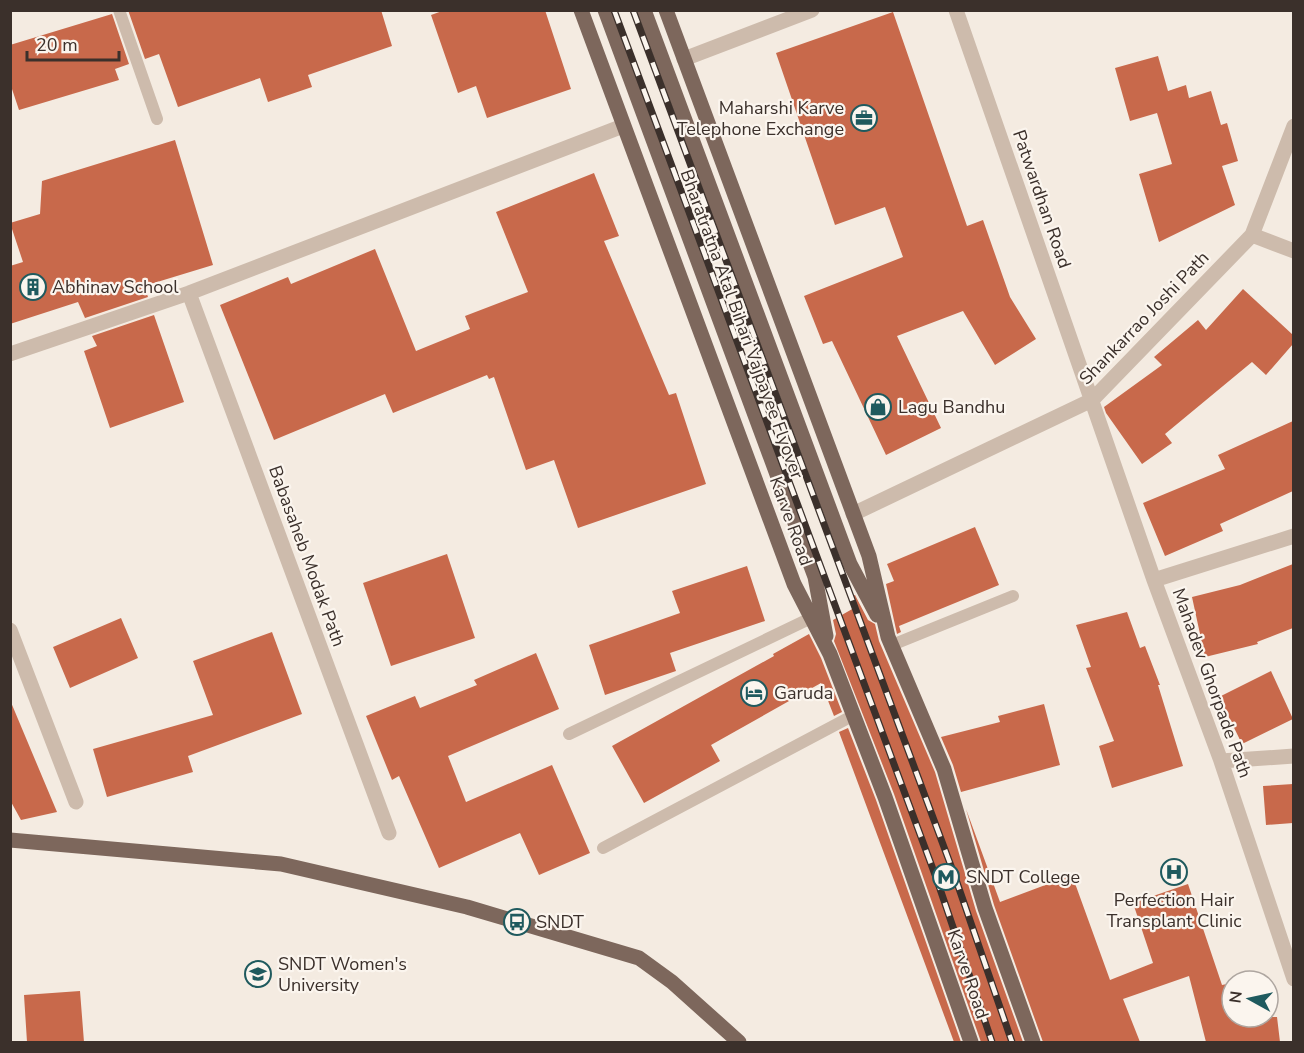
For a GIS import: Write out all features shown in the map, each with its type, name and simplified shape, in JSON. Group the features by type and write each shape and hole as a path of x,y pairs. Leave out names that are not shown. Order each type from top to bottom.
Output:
{"main road":[{"name":"Karve Road","path":"581,10 794,585 830,654 885,797 971,1042"},
{"name":"Bharatratna Atal Bihari Vajpayee Flyover","path":"605,10 815,577 830,654"},
{"name":"Bharatratna Atal Bihari Vajpayee Flyover","path":"644,10 850,564 890,641"},
{"name":"Karve Road","path":"666,10 869,556 890,641 944,769 985,908 1033,1042"},
{"path":"10,840 281,864 467,907 639,958 672,982 739,1042"}],"street":[{"path":"684,59 812,10"},
{"name":"Patwardhan Road","path":"956,10 1092,400"},
{"path":"10,354 189,293 623,126"},
{"name":"Shankarrao Joshi Path","path":"853,514 1092,400 1252,235 1293,126"},
{"path":"1252,235 1293,251"},
{"name":"Babasaheb Modak Path","path":"189,293 388,833"},
{"name":"Mahadev Ghorpade Path","path":"1092,400 1154,580 1221,761 1293,979"},
{"path":"1154,580 1293,536"},
{"path":"10,630 76,802"},
{"path":"1221,761 1293,756"}],"lane":[{"path":"119,10 157,119"},
{"path":"890,641 1013,596"},
{"path":"569,734 811,618"},
{"path":"603,848 854,715"}],"building":[{"path":"128,10 381,10 392,46 308,75 312,87 268,102 260,78 178,107 159,54 145,59"},
{"path":"445,10 545,10 571,89 487,118 476,86 458,93 431,15"},
{"path":"893,12 967,226 983,220 1010,297 1036,339 995,365 963,311 897,336 941,428 886,455 832,341 823,344 804,296 903,257 885,207 835,225 776,53"},
{"path":"112,14 129,64 115,69 119,80 19,110 10,83 10,45"},
{"path":"1158,56 1168,91 1186,85 1189,98 1211,91 1221,125 1227,123 1238,161 1222,166 1235,205 1159,242 1139,174 1172,164 1157,113 1130,121 1115,68"},
{"path":"175,140 213,265 144,286 148,297 85,318 78,302 10,324 10,266 23,262 10,223 40,214 42,181"},
{"path":"594,173 619,236 604,241 669,395 676,393 706,484 578,528 554,460 526,470 494,377 489,379 487,375 393,413 385,394 274,440 220,305 288,277 291,284 375,249 416,351 470,329 465,316 528,292 496,212"},
{"path":"1243,289 1293,335 1293,344 1266,375 1252,362 1165,434 1172,443 1142,464 1104,407 1162,365 1154,357 1198,320 1206,330"},
{"path":"154,315 184,402 110,428 84,351 97,346 92,336"},
{"path":"1293,421 1293,491 1220,524 1223,531 1165,556 1143,503 1225,469 1218,455"},
{"path":"975,527 999,585 899,626 901,632 897,634 886,584 894,581 887,564"},
{"path":"447,554 475,638 391,666 363,583"},
{"path":"1293,564 1293,628 1257,642 1258,644 1205,657 1192,597 1240,585"},
{"path":"747,566 765,621 670,653 676,671 605,695 589,645 680,613 672,591"},
{"path":"855,595 868,620 875,624 879,641 935,772 976,911 1023,1042 981,1042 894,794 834,641 836,634 833,620 854,608 849,597"},
{"path":"1127,612 1140,648 1145,646 1160,685 1158,685 1183,766 1112,788 1099,746 1114,741 1086,668 1091,667 1076,625"},
{"path":"121,618 138,658 70,688 53,647"},
{"path":"272,632 302,714 188,756 193,772 107,797 93,749 213,715 193,661"},
{"path":"809,634 842,712 834,716 821,683 711,745 720,761 644,803 612,746 774,656 773,654"},
{"path":"536,653 559,709 448,756 466,802 552,765 590,853 539,875 520,833 439,868 399,776 392,780 366,716 415,696 420,708 477,685 474,680"},
{"path":"1271,671 1293,719 1242,744 1219,697"},
{"path":"10,700 57,812 21,820 10,800"},
{"path":"1044,704 1060,765 961,792 941,737 1000,722 998,716"},
{"path":"848,728 876,800 961,1042 954,1042 839,732"},
{"path":"1293,784 1293,823 1266,825 1263,786"},
{"path":"966,809 1000,902 1072,875 1110,980 1153,963 1133,903 1188,884 1220,979 1220,1029 1278,1029 1280,1042 1206,1042 1189,976 1123,999 1140,1042 1043,1042 994,905"},
{"path":"80,991 84,1042 27,1042 24,995"}],"railway":[{"path":"614,10 937,880 992,1042"},
{"path":"633,10 954,874 1012,1042"}],"place":[{"name":"Maharshi Karve Telephone Exchange","path":"864,118"},
{"name":"Abhinav School","path":"33,287"},
{"name":"Lagu Bandhu","path":"878,407"},
{"name":"Garuda","path":"754,693"},
{"name":"Perfection Hair Transplant Clinic","path":"1174,872"},
{"name":"SNDT College","path":"946,877"},
{"name":"SNDT","path":"517,922"},
{"name":"SNDT Women's University","path":"258,974"}]}
